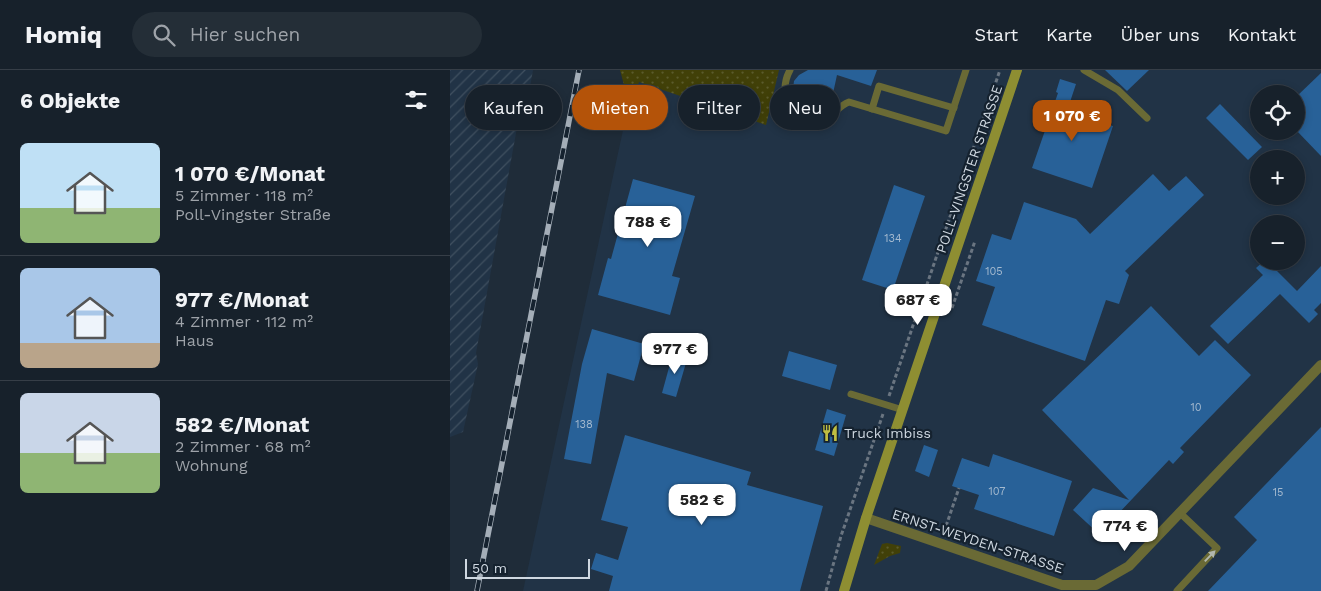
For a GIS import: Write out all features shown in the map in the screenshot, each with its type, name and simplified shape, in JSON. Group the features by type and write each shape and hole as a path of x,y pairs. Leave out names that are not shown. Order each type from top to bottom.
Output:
{"street":[{"name":"POLL-VINGSTER STRASSE","path":"844,591 866,518 1017,70"},
{"name":"ERNST-WEYDEN-STRASSE","path":"866,518 1061,588 1098,588 1129,566 1321,365"}],"lane":[{"path":"790,70 786,77 784,90 790,109 805,120 829,118 840,106 849,102 946,131 966,70"},
{"path":"1084,70 1118,90 1147,118"},
{"path":"872,109 879,86 954,108"},
{"path":"851,394 902,410"},
{"path":"1177,591 1217,548 1179,512"}],"path":[{"path":"826,591 841,536 1000,70"},
{"path":"940,543 960,488"}],"shaded area":[{"path":"450,70 533,70 530,85 465,85 465,130 517,130 476,353 478,364 463,432 450,437"},
{"path":"620,70 779,70 775,85 770,85 770,108 766,125 760,123 760,85 678,85 678,95 668,92 668,85 648,85 639,82 638,85 624,85"},
{"path":"627,70 1321,70 1321,591 523,591 623,130 668,130 668,85 624,85"},
{"path":"887,543 901,546 900,553 874,565 882,544"}],"building":[{"path":"808,70 877,70 871,86 837,75 835,85 794,85 799,75"},
{"path":"1105,70 1149,70 1127,91"},
{"path":"1321,73 1321,156 1305,139 1305,88"},
{"path":"1060,79 1076,84 1067,111 1113,126 1092,188 1032,168 1058,93 1056,92"},
{"path":"1220,104 1250,135 1250,140 1255,140 1262,147 1259,150 1250,150 1250,158 1248,160 1206,118"},
{"path":"1153,174 1169,191 1186,176 1204,195 1125,271 1129,275 1119,304 1106,300 1085,361 982,325 995,287 976,281 992,234 1011,240 1024,202 1076,219 1090,234"},
{"path":"633,179 695,196 672,276 680,278 670,315 598,295 608,258 611,259"},
{"path":"894,185 925,196 893,290 862,280"},
{"path":"1321,266 1321,303 1314,310 1318,314 1309,323 1280,294 1228,344 1210,326 1263,275 1258,270 1276,270 1297,291"},
{"path":"1151,306 1199,356 1215,340 1251,375 1180,448 1184,452 1173,464 1169,460 1099,534 1073,510 1093,488 1129,500 1042,410"},
{"path":"592,329 644,344 634,381 607,373 591,464 564,459 582,364"},
{"path":"789,351 837,365 830,390 782,376"},
{"path":"673,353 688,356 676,397 662,393"},
{"name":"Truck Imbiss","path":"827,409 846,415 834,456 815,450"},
{"path":"1321,427 1321,591 1208,591 1257,540 1234,517"},
{"path":"625,435 751,472 747,485 823,506 800,591 609,591 613,576 591,569 596,553 618,560 628,527 601,520"},
{"path":"924,445 938,450 929,477 915,471"},
{"path":"993,454 1072,481 1054,536 974,509 979,495 952,486 962,458 989,467"}],"railway":[{"path":"477,591 579,70"}],"place":[{"name":"Truck Imbiss","path":"830,433"}]}
